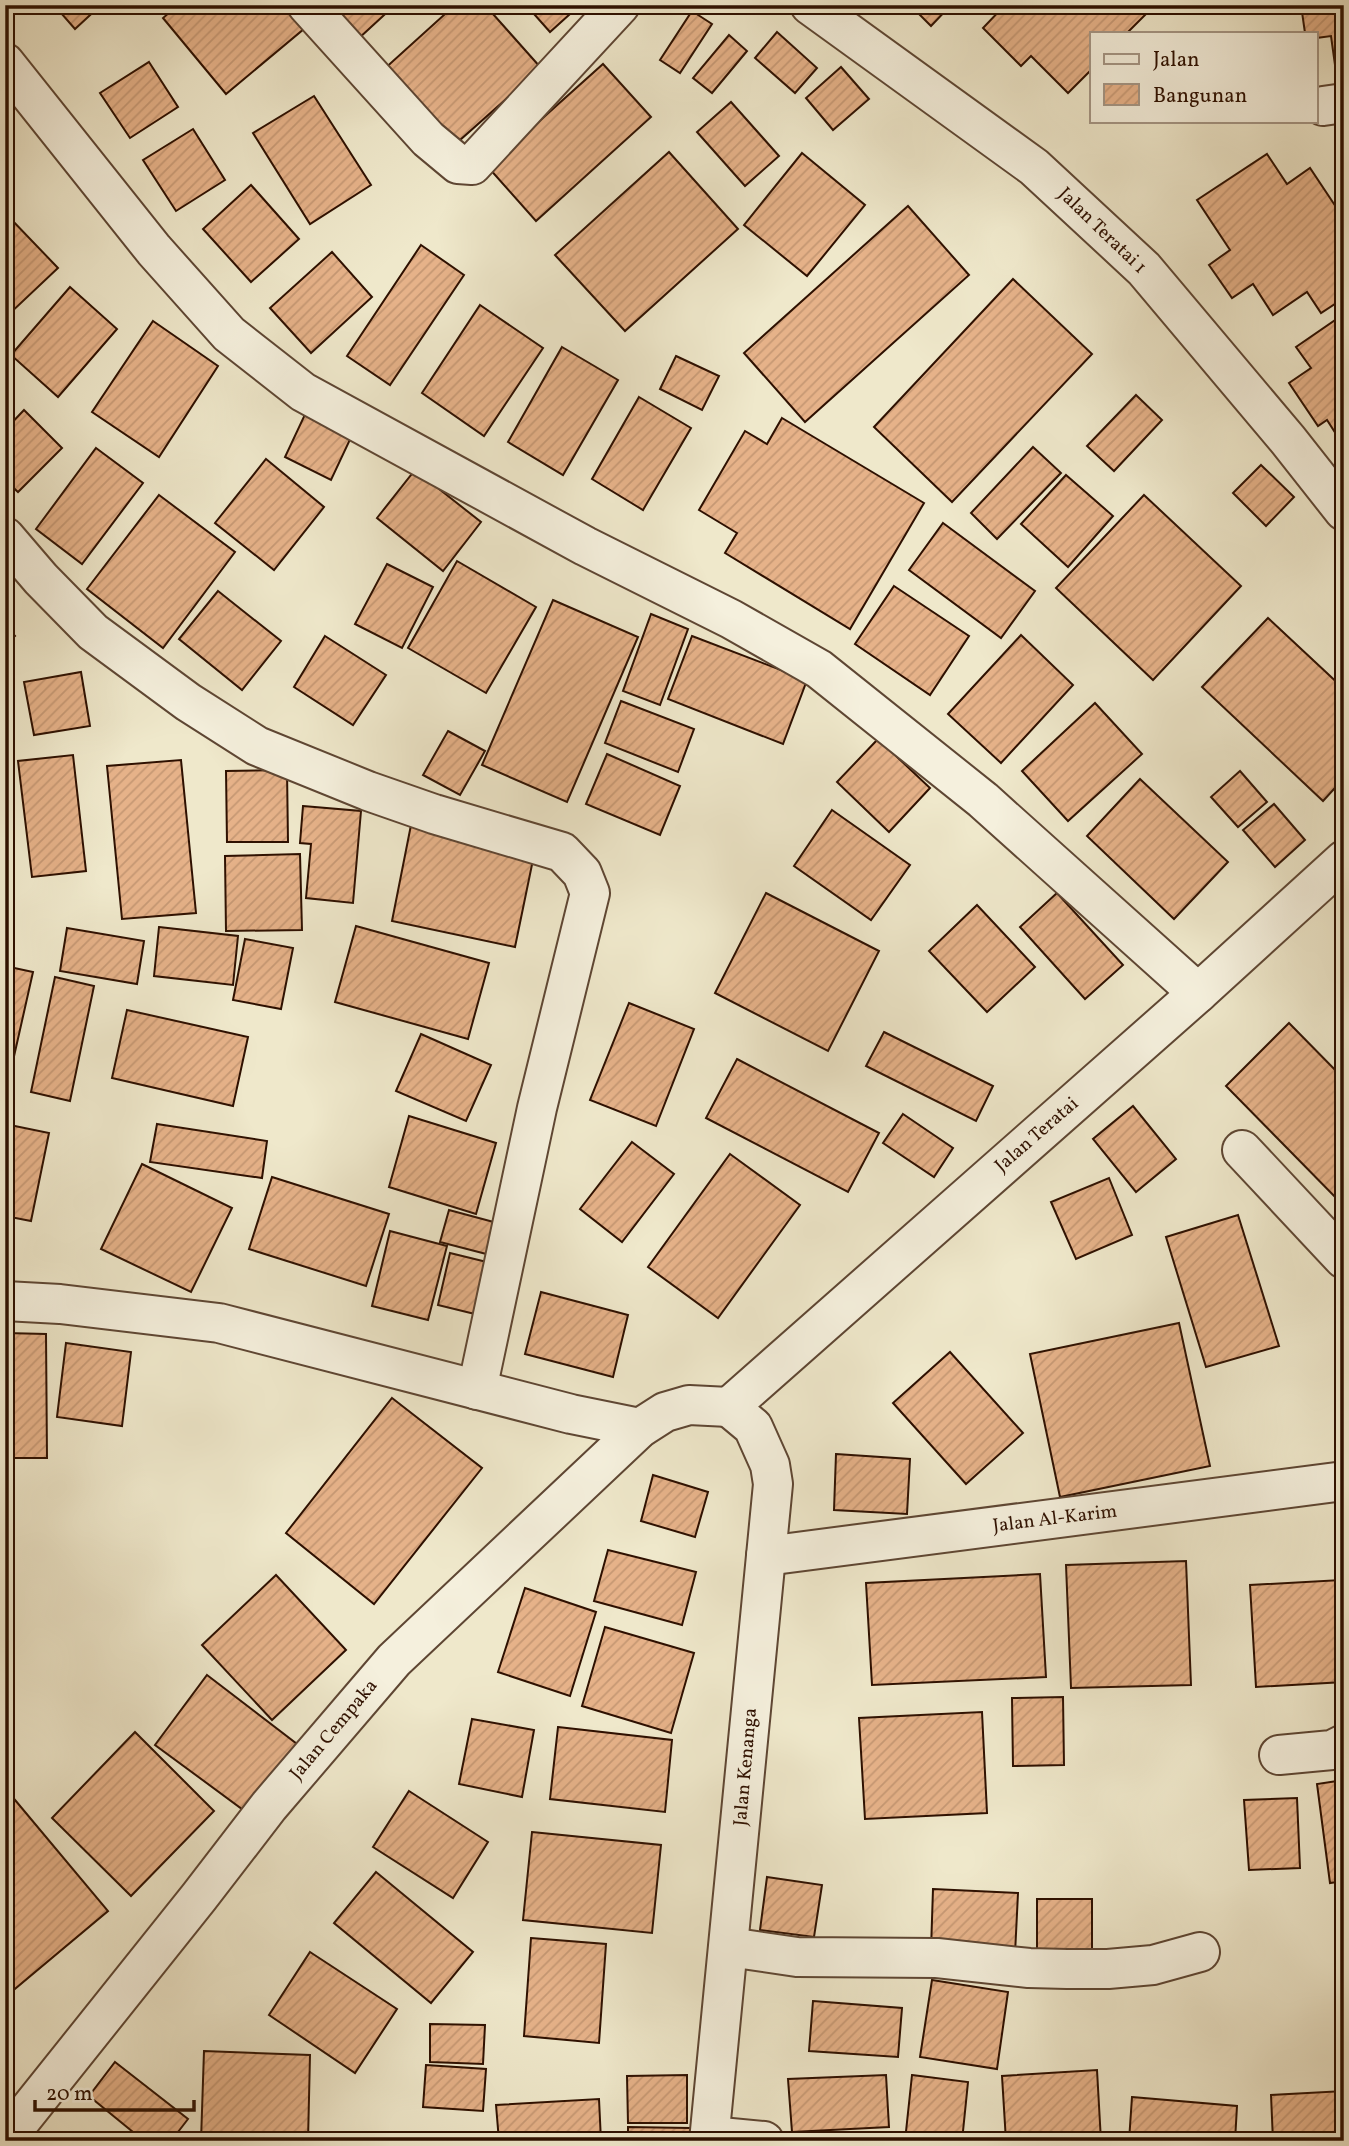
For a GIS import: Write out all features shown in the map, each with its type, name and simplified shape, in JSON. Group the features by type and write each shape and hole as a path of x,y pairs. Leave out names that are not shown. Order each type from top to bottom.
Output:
{"street":[{"path":"307,5 428,139 458,164 472,165 620,5"},
{"name":"Jalan Teratai 1","path":"810,5 1034,167 1144,269 1344,511"},
{"path":"5,63 154,250 229,334 303,392 585,546 731,619 819,669 983,800 1198,993"},
{"path":"5,537 41,579 93,632 188,702 257,746 368,791 434,814 562,852 582,873 590,893 537,1108 477,1390"},
{"name":"Jalan Teratai","path":"729,1407 1198,993 1344,860"},
{"path":"1242,1150 1344,1259"},
{"path":"5,1301 60,1304 219,1323 571,1414 640,1428"},
{"name":"Jalan Cempaka","path":"5,2140 200,1897 269,1806 394,1660 640,1428 666,1412 689,1405 729,1407"},
{"name":"Jalan Kenanga","path":"709,2138 773,1484 770,1465 752,1427 729,1407"},
{"name":"Jalan Al-Karim","path":"766,1556 1344,1482"},
{"path":"1279,1755 1332,1750 1344,1744"},
{"path":"729,1947 797,1957 937,1958 1030,1968 1068,1969 1153,1965 1199,1952"},
{"path":"709,2138 764,2141"}],"building":[{"path":"54,5 101,5 75,29"},
{"path":"178,5 296,5 311,23 226,94 163,18"},
{"path":"328,5 395,5 358,39"},
{"path":"455,5 485,5 541,68 451,148 382,71"},
{"path":"526,5 580,5 550,32"},
{"path":"910,5 951,5 931,26"},
{"path":"1005,5 1155,5 1128,32 1090,32 1090,71 1068,93 1031,56 1021,66 983,28"},
{"path":"1301,5 1344,5 1344,64 1335,65 1331,36 1318,38 1318,32 1305,32"},
{"path":"692,11 712,24 680,73 660,60"},
{"path":"777,32 817,68 795,93 755,58"},
{"path":"729,35 747,51 712,93 693,78"},
{"path":"149,62 178,107 130,138 100,93"},
{"path":"603,64 651,117 536,221 488,167"},
{"path":"841,67 869,99 833,130 806,98"},
{"path":"314,96 371,185 310,224 253,133"},
{"path":"731,102 779,156 745,186 697,132"},
{"path":"193,129 225,180 176,211 143,160"},
{"path":"669,152 738,229 625,331 555,255"},
{"path":"802,153 865,205 807,276 744,225"},
{"path":"1267,154 1287,184 1310,168 1344,219 1344,298 1321,313 1307,292 1273,315 1253,284 1232,298 1209,265 1230,250 1197,200"},
{"path":"251,185 299,239 251,282 203,229"},
{"path":"908,206 969,275 805,422 744,353"},
{"path":"9,217 58,268 5,318 5,220"},
{"path":"421,245 464,275 390,385 347,356"},
{"path":"332,252 372,297 311,353 270,308"},
{"path":"1013,279 1092,354 952,502 874,427"},
{"path":"70,287 117,329 58,397 11,355"},
{"path":"480,305 543,348 484,436 422,393"},
{"path":"1344,314 1343,445 1327,420 1318,426 1289,383 1311,368 1296,347"},
{"path":"153,321 218,366 159,457 92,412"},
{"path":"562,347 618,380 563,475 508,442"},
{"path":"676,356 719,376 702,410 660,389"},
{"path":"1136,395 1162,420 1114,471 1087,446"},
{"path":"639,397 691,428 643,510 592,479"},
{"path":"308,408 354,431 331,480 285,457"},
{"path":"24,410 62,448 18,492 5,480 5,430"},
{"path":"782,418 924,503 850,629 725,553 737,533 699,510 745,431 767,444"},
{"path":"1033,447 1061,473 997,539 971,513"},
{"path":"96,448 143,483 82,564 36,529"},
{"path":"266,459 324,507 274,570 215,523"},
{"path":"1261,465 1294,497 1266,526 1233,493"},
{"path":"415,470 481,522 443,571 377,518"},
{"path":"1066,475 1113,516 1068,567 1021,524"},
{"path":"159,495 235,552 163,648 87,589"},
{"path":"1144,495 1241,586 1153,680 1056,588"},
{"path":"943,523 1035,591 1001,638 909,570"},
{"path":"457,561 536,607 486,693 408,648"},
{"path":"387,564 433,587 402,648 355,624"},
{"path":"894,586 969,636 930,695 855,644"},
{"path":"218,591 281,641 242,690 179,639"},
{"path":"553,600 638,637 567,802 482,765"},
{"path":"651,614 688,629 660,705 623,691"},
{"path":"1268,618 1344,689 1344,778 1323,801 1202,687"},
{"path":"5,625 15,636 5,645"},
{"path":"1021,635 1073,685 1001,763 948,714"},
{"path":"325,636 386,675 353,725 294,687"},
{"path":"692,636 807,680 783,744 668,699"},
{"path":"81,672 90,726 34,735 24,682"},
{"path":"621,701 694,729 678,772 605,743"},
{"path":"1095,703 1142,754 1068,821 1022,771"},
{"path":"448,731 485,751 460,795 423,775"},
{"path":"878,739 930,788 889,832 837,782"},
{"path":"607,754 680,786 660,835 586,804"},
{"path":"73,755 86,871 32,877 18,761"},
{"path":"181,760 196,913 122,919 107,766"},
{"path":"287,770 288,842 227,842 226,771"},
{"path":"1240,771 1267,802 1238,827 1211,797"},
{"path":"1140,779 1228,862 1174,919 1087,836"},
{"path":"1274,804 1305,840 1275,867 1243,830"},
{"path":"303,806 361,811 353,903 306,898 311,844 300,843"},
{"path":"832,810 910,865 871,920 794,866"},
{"path":"411,825 535,850 515,947 392,921"},
{"path":"300,854 302,930 226,931 225,856"},
{"path":"766,893 879,951 828,1051 715,993"},
{"path":"1057,893 1123,965 1085,999 1020,927"},
{"path":"977,905 1035,967 987,1012 929,951"},
{"path":"356,926 489,963 468,1039 335,1002"},
{"path":"159,927 238,936 233,985 154,976"},
{"path":"67,928 144,941 137,984 60,971"},
{"path":"245,939 293,948 281,1009 233,1000"},
{"path":"5,966 33,972 8,1083 5,1083"},
{"path":"55,977 94,986 70,1101 31,1092"},
{"path":"629,1003 694,1029 656,1126 590,1100"},
{"path":"127,1010 248,1037 233,1106 112,1078"},
{"path":"1289,1023 1344,1079 1344,1206 1226,1086"},
{"path":"884,1032 993,1086 976,1121 866,1066"},
{"path":"421,1034 491,1065 466,1121 396,1091"},
{"path":"737,1059 879,1133 848,1192 706,1118"},
{"path":"1133,1106 1176,1159 1136,1192 1093,1139"},
{"path":"903,1114 953,1148 934,1177 883,1143"},
{"path":"409,1116 496,1143 476,1214 389,1187"},
{"path":"5,1124 49,1133 31,1221 5,1216"},
{"path":"157,1124 267,1141 262,1178 150,1162"},
{"path":"632,1142 674,1174 622,1242 580,1209"},
{"path":"730,1154 800,1205 718,1318 648,1267"},
{"path":"142,1164 232,1208 191,1292 101,1249"},
{"path":"272,1177 389,1214 366,1286 249,1249"},
{"path":"1109,1178 1132,1235 1076,1259 1051,1202"},
{"path":"449,1210 501,1224 494,1256 440,1242"},
{"path":"1238,1215 1279,1346 1206,1367 1166,1237"},
{"path":"390,1231 447,1246 428,1320 372,1306"},
{"path":"450,1253 495,1264 483,1316 438,1305"},
{"path":"541,1292 628,1315 613,1377 525,1354"},
{"path":"1179,1323 1210,1466 1060,1497 1030,1354"},
{"path":"5,1333 46,1334 47,1458 5,1458"},
{"path":"66,1343 131,1352 122,1426 57,1417"},
{"path":"950,1352 1023,1433 966,1484 893,1403"},
{"path":"392,1398 482,1468 374,1604 286,1533"},
{"path":"836,1454 910,1459 907,1514 834,1510"},
{"path":"653,1475 708,1492 695,1537 641,1521"},
{"path":"608,1550 696,1572 682,1625 594,1601"},
{"path":"1186,1561 1191,1685 1071,1688 1066,1565"},
{"path":"1040,1574 1046,1677 872,1685 866,1583"},
{"path":"276,1575 346,1650 272,1720 202,1645"},
{"path":"1341,1580 1344,1682 1256,1687 1250,1585"},
{"path":"525,1588 596,1612 570,1696 498,1672"},
{"path":"605,1627 694,1653 671,1733 582,1706"},
{"path":"207,1675 297,1744 246,1812 155,1745"},
{"path":"1063,1697 1064,1765 1013,1766 1012,1698"},
{"path":"982,1712 987,1813 865,1819 859,1718"},
{"path":"472,1719 534,1730 522,1797 459,1784"},
{"path":"558,1727 672,1740 665,1812 550,1799"},
{"path":"135,1732 214,1811 131,1896 52,1818"},
{"path":"1344,1780 1344,1881 1330,1883 1317,1784"},
{"path":"5,1788 108,1911 10,1993 5,1987"},
{"path":"409,1791 488,1842 453,1898 373,1847"},
{"path":"1297,1798 1300,1868 1249,1870 1244,1800"},
{"path":"532,1832 661,1845 652,1933 523,1920"},
{"path":"376,1872 473,1952 431,2003 334,1923"},
{"path":"767,1877 822,1885 814,1937 760,1930"},
{"path":"933,1889 1018,1893 1015,1954 931,1950"},
{"path":"1037,1899 1092,1899 1092,1958 1037,1958"},
{"path":"531,1938 606,1944 599,2043 524,2036"},
{"path":"310,1952 397,2009 355,2073 269,2015"},
{"path":"932,1980 1008,1992 997,2069 920,2057"},
{"path":"813,2001 902,2008 898,2057 809,2051"},
{"path":"430,2024 485,2025 483,2064 430,2062"},
{"path":"204,2051 310,2055 308,2141 201,2141"},
{"path":"115,2062 188,2119 171,2141 144,2141 89,2096"},
{"path":"426,2065 486,2069 483,2111 423,2107"},
{"path":"1097,2070 1101,2141 1006,2141 1002,2076"},
{"path":"687,2075 687,2123 628,2123 627,2076"},
{"path":"886,2075 889,2127 792,2132 788,2079"},
{"path":"912,2075 968,2082 962,2141 905,2141"},
{"path":"1344,2091 1344,2141 1273,2141 1271,2095"},
{"path":"1132,2097 1237,2106 1235,2141 1129,2141"},
{"path":"599,2099 601,2141 499,2141 496,2105"},
{"path":"628,2127 690,2128 690,2141 628,2141"}]}
